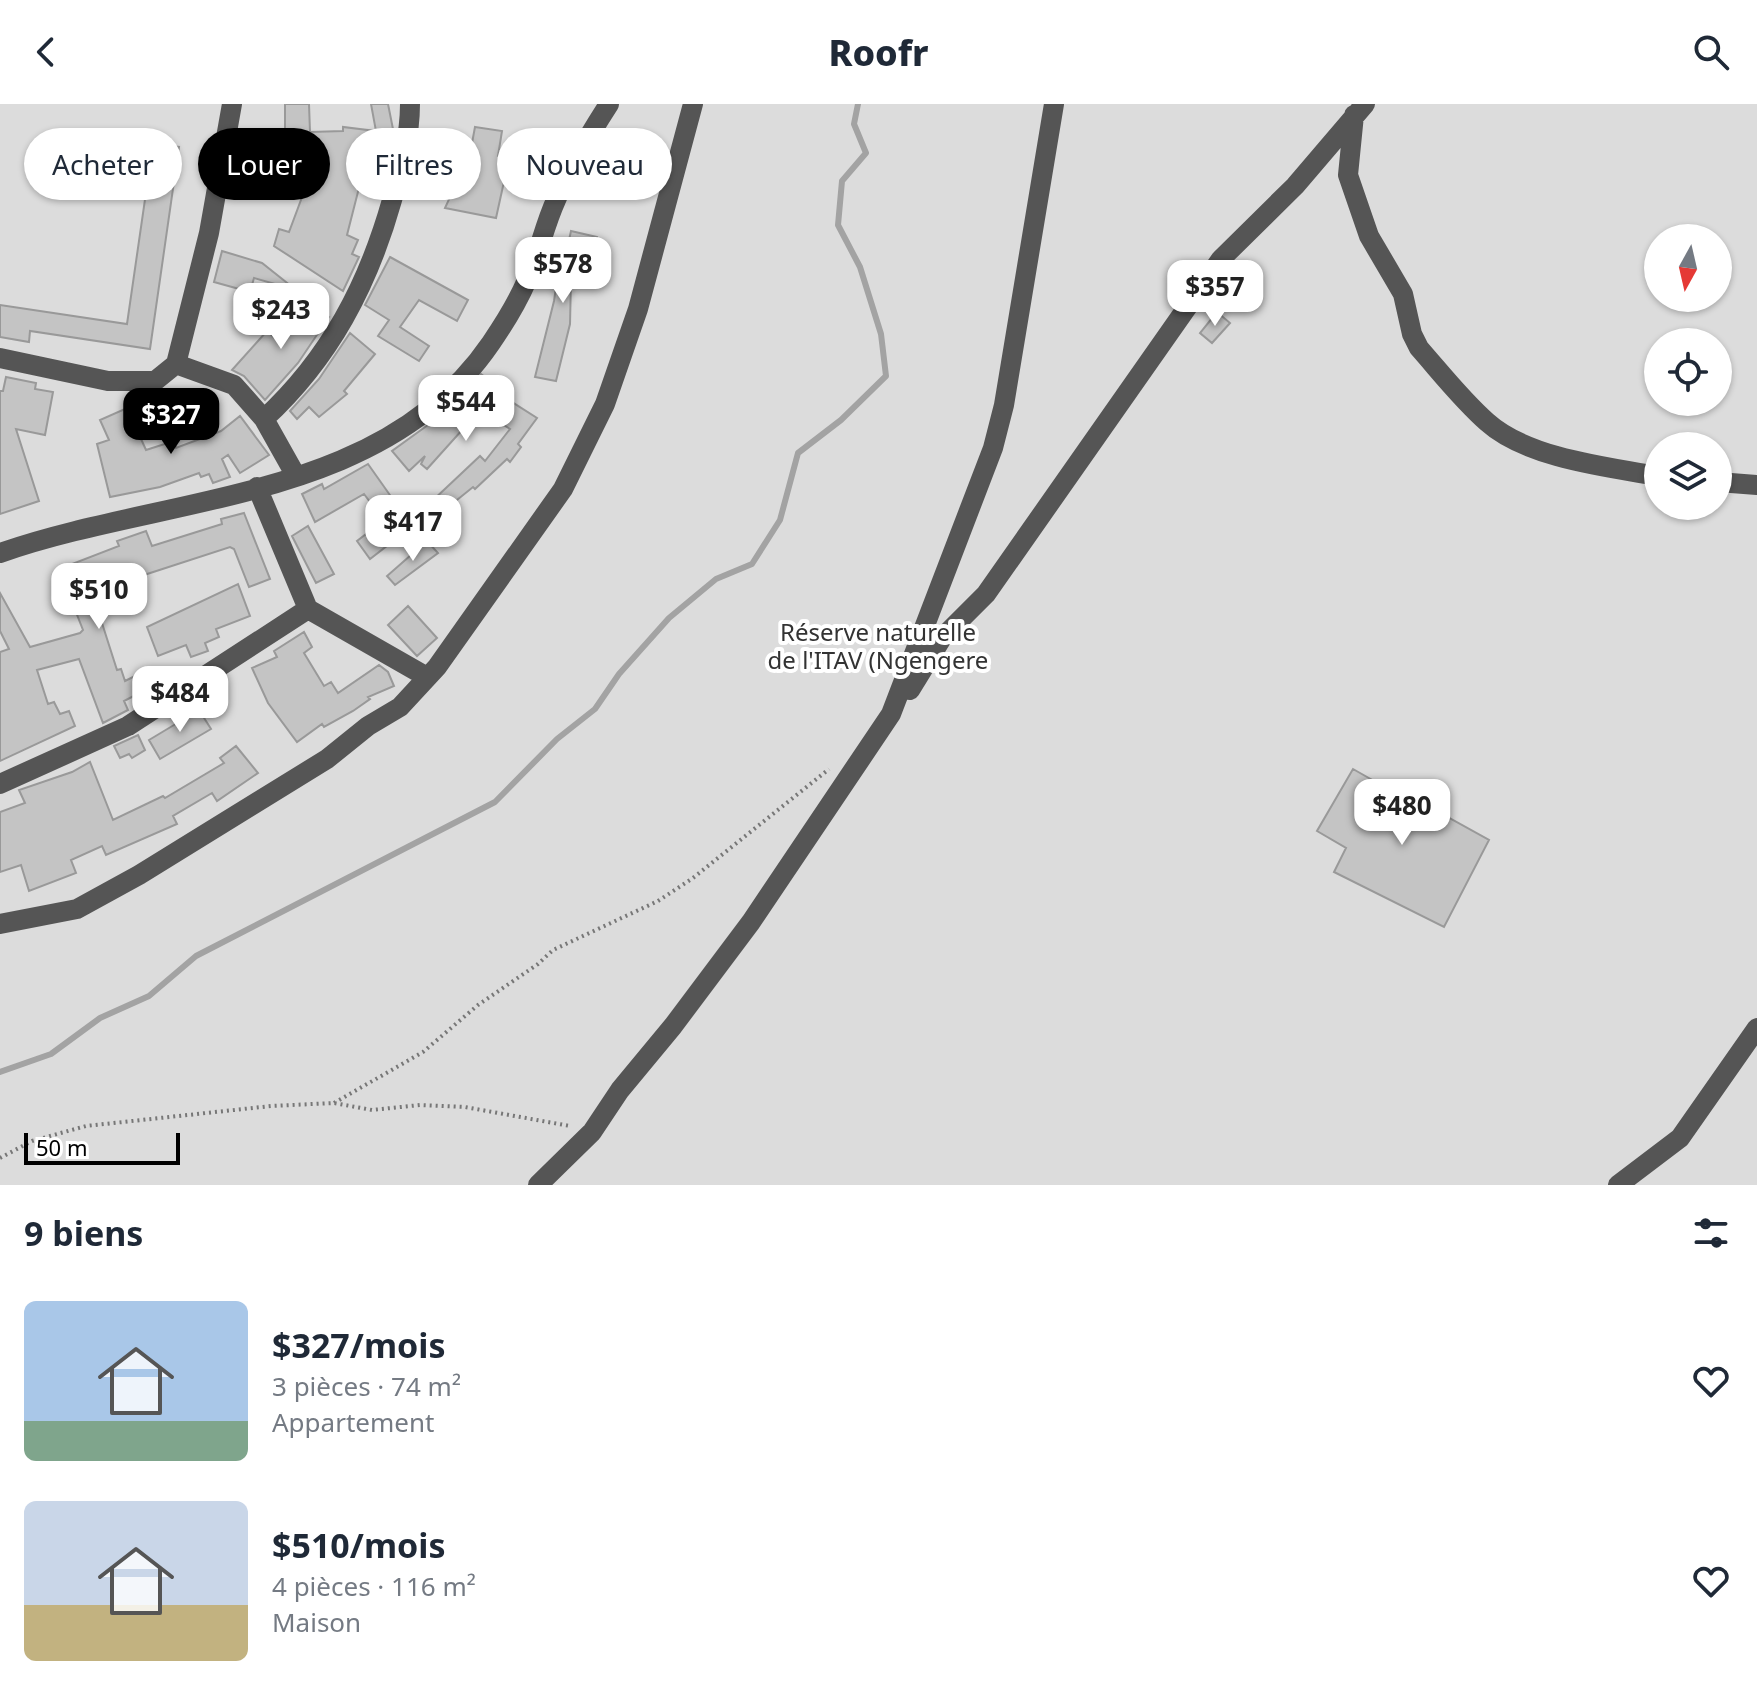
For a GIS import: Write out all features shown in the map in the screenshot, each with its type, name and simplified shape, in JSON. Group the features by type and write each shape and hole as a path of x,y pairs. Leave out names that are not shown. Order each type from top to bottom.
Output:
{"street":[{"path":"0,358 108,381 155,381 176,364 209,233 232,104"},
{"path":"264,419 294,392 319,360 362,289 377,254 402,167 410,104"},
{"path":"0,553 45,537 257,487 339,464 410,425 454,386 490,344 527,281 555,200 586,139 609,104"},
{"path":"0,924 77,909 139,875 327,759 368,726 400,707 427,677 563,489 605,404 638,309 693,104"},
{"path":"891,714 974,500 1004,405 1054,104"},
{"path":"538,1185 592,1132 620,1090 751,922 942,638 986,594 1221,259 1295,186 1356,108"},
{"path":"1356,108 1348,175 1369,236 1403,294 1412,334 1419,348 1489,424 1514,438 1548,453 1644,473"},
{"path":"176,364 234,385 264,419 296,476"},
{"path":"1732,483 1757,485"},
{"path":"257,487 308,609 427,677"},
{"path":"0,784 128,726 308,609"},
{"path":"1618,1185 1680,1138 1757,1028"}],"path":[{"path":"334,1103 423,1052 478,1005 538,964 553,950 670,894 723,856 772,812 828,770 867,750"},
{"path":"0,1158 32,1141 86,1126 334,1103 372,1110 420,1105 465,1107 592,1132"}],"green space":[{"name":"Réserve naturelle de l'ITAV (Ngengere","path":"0,104 1757,104 1757,1185 0,1185"}],"building":[{"path":"285,104 309,104 310,128 285,128"},
{"path":"371,104 388,104 393,128 375,128"},
{"path":"343,127 351,128 346,128 346,200 356,200 347,235 358,240 352,254 359,257 343,291 274,246 279,229 289,232 301,200 330,200 330,131 343,131"},
{"path":"475,127 497,130 497,200 500,200 496,218 445,208 449,200 481,200 481,128"},
{"path":"145,200 171,200 150,349 30,331 29,342 0,337 0,305 127,324"},
{"path":"571,231 597,237 592,259 571,254 571,261 579,263 575,280 571,279 570,324 556,381 535,377 554,301 558,274 553,272 556,258 561,259 563,249 567,249"},
{"path":"222,251 262,263 296,290 254,278 250,292 214,282"},
{"path":"390,257 468,300 457,321 419,300 400,327 429,346 419,361 378,336 389,320 365,305"},
{"path":"308,300 329,317 298,363 265,400 244,376 232,370 267,331 276,339"},
{"path":"1217,312 1230,323 1212,343 1200,333"},
{"path":"350,333 375,354 344,391 347,394 319,417 309,407 297,419 290,411 319,379"},
{"path":"481,374 496,386 493,390 537,418 518,444 521,447 510,462 507,459 475,489 473,487 421,529 413,519 480,456 485,461 510,429 480,410 427,469 421,464 425,456 409,471 392,451 439,417 445,424"},
{"path":"6,377 36,383 35,389 53,392 45,435 16,429 39,501 0,514 0,391 3,391"},
{"path":"127,408 146,450 174,441 176,448 221,431 240,416 269,455 240,473 228,455 222,459 230,477 213,483 209,474 201,477 199,473 160,487 110,497 97,444 109,440 100,420"},
{"path":"368,464 392,498 376,510 364,494 315,522 302,494 322,484 324,489"},
{"path":"244,513 270,579 249,587 234,549 230,547 141,576 94,598 117,670 121,669 125,681 145,671 153,686 124,701 128,710 103,723 79,659 37,670 48,704 54,702 60,714 69,711 75,726 0,761 0,652 9,649 0,631 0,593 30,647 80,633 83,630 59,569 119,546 117,541 146,531 152,546 222,524 221,519"},
{"path":"308,526 334,574 316,583 292,536"},
{"path":"374,528 388,545 370,559 357,541"},
{"path":"427,541 438,553 395,585 387,576"},
{"path":"238,584 250,616 216,629 219,637 205,643 208,651 191,657 186,645 158,656 147,627"},
{"path":"408,606 437,638 417,656 388,625"},
{"path":"304,632 312,647 304,653 324,686 331,682 338,693 379,665 388,672 394,686 368,697 370,699 353,711 324,727 322,724 297,742 268,703 252,668 277,657 274,651"},
{"path":"199,710 211,729 160,759 149,740"},
{"path":"138,735 145,750 132,758 129,754 120,758 114,746"},
{"path":"236,746 258,773 217,801 212,793 173,816 177,824 106,855 102,846 71,860 76,873 29,891 21,865 0,872 0,812 25,803 19,790 72,772 90,762 113,820 163,796 165,798 224,763 220,758"},
{"path":"1353,769 1383,786 1386,783 1489,840 1444,927 1334,872 1346,848 1317,831"}],"waterway":[{"path":"0,1072 51,1054 100,1018 149,996 196,956 495,802 557,739 595,709 619,674 669,618 716,579 752,564 780,520 798,453 841,420 886,376 881,334 860,267 838,225 842,181 866,153 854,124 858,104"}]}
